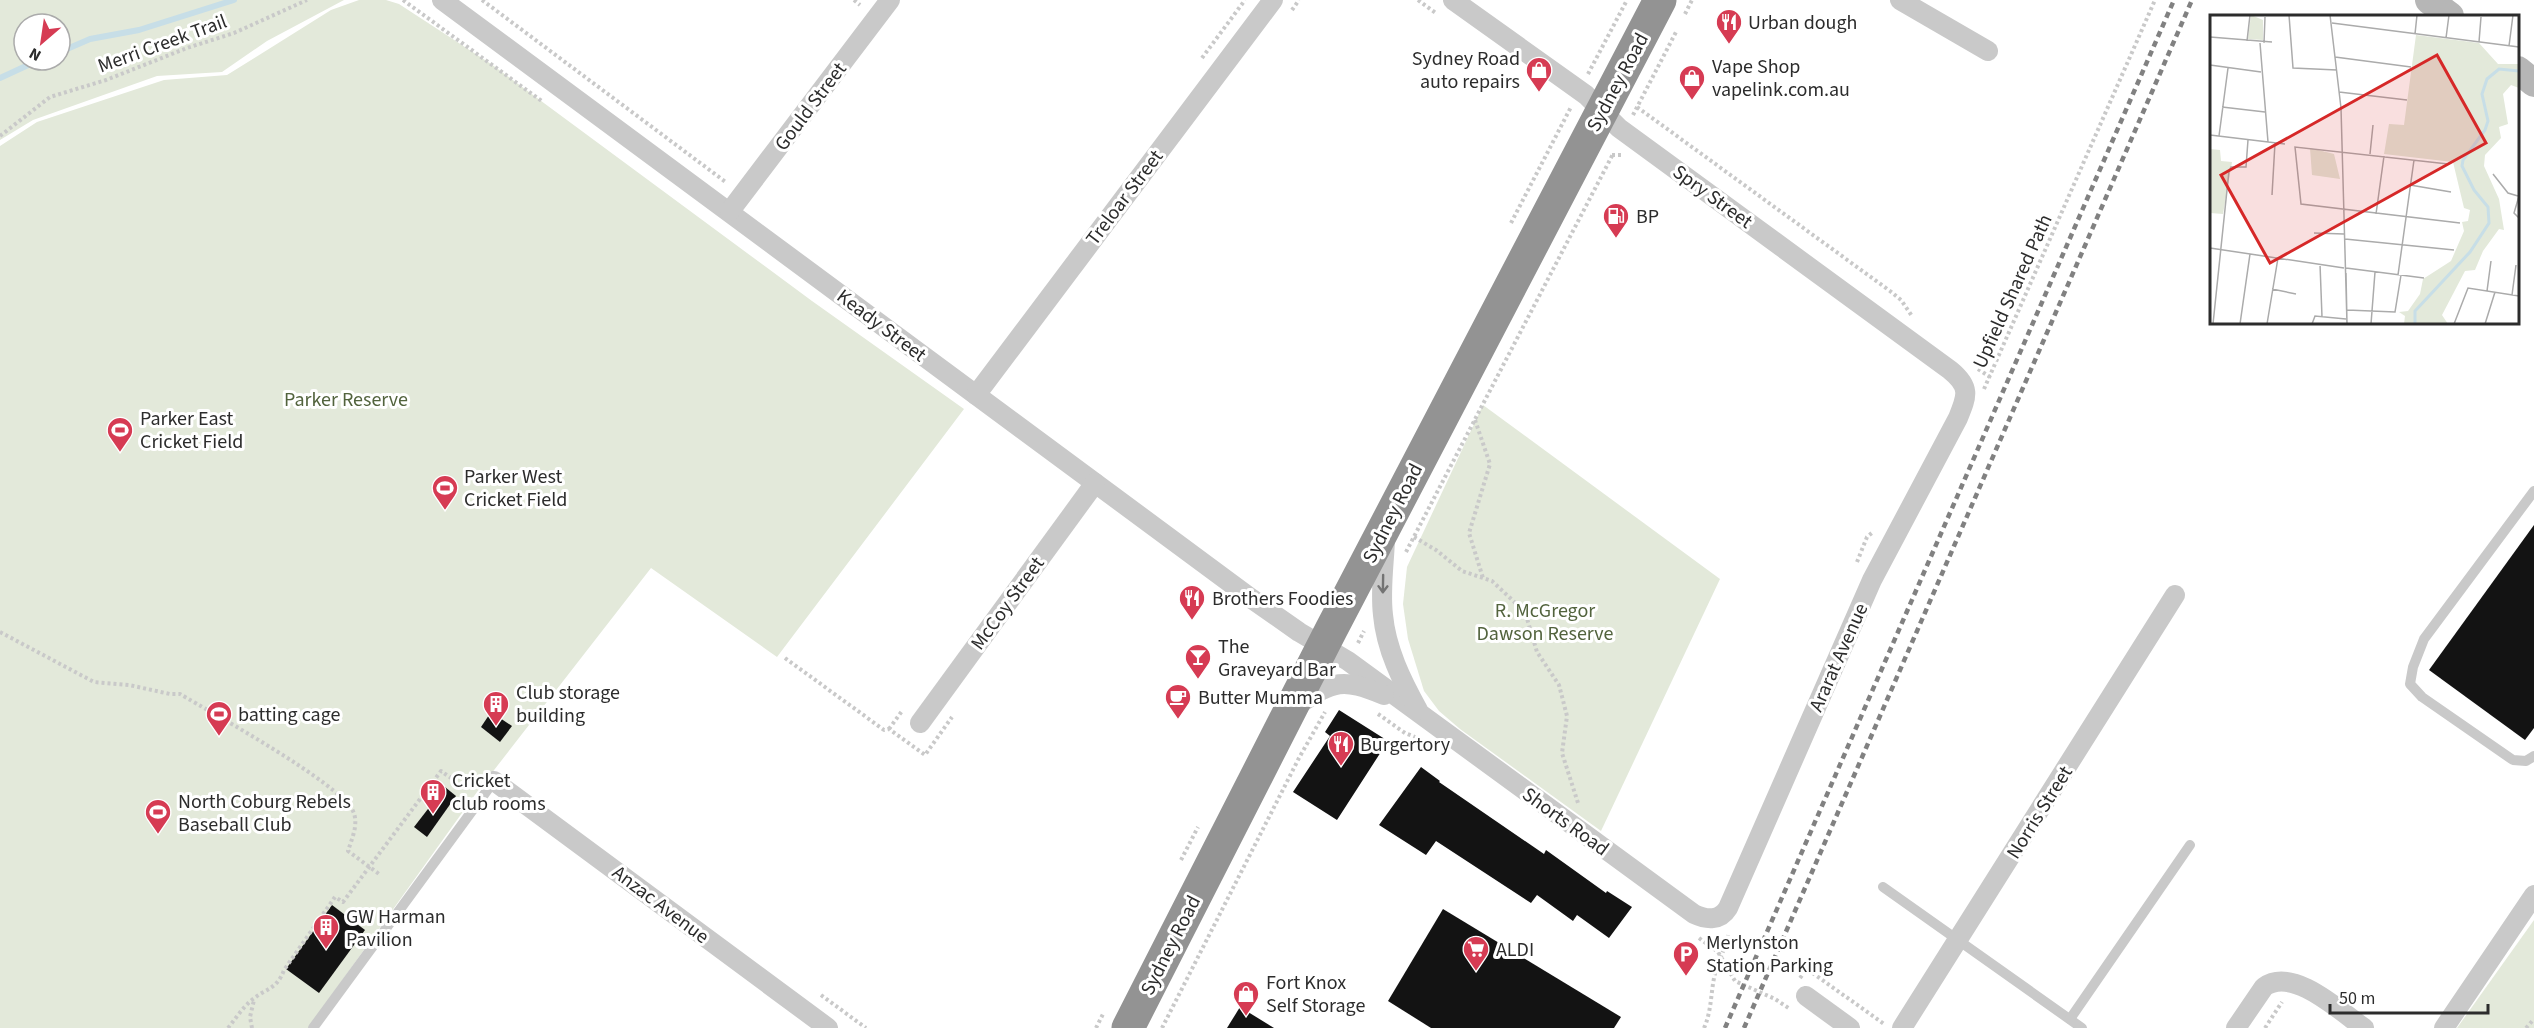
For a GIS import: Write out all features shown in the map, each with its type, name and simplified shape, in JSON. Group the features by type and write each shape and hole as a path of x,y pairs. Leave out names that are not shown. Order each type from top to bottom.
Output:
{"highway":[{"name":"Sydney Road","path":"1128,1028 1323,646 1400,531 1671,9"}],"street":[{"name":"Keady Street","path":"442,0 1252,599 1323,646"},
{"name":"Gould Street","path":"730,211 889,0"},
{"name":"Treloar Street","path":"976,395 1273,0"},
{"name":"Spry Street","path":"1453,0 1580,90 1613,121 1959,377 1973,397"},
{"path":"1900,0 1988,51"},
{"path":"2519,72 2534,83"},
{"name":"Ararat Avenue","path":"1717,917 1728,908 1872,580 1958,418 1973,397"},
{"name":"McCoy Street","path":"920,723 1095,483"},
{"name":"Shorts Road","path":"1400,531 1383,616 1400,677 1413,709"},
{"name":"Norris Street","path":"1902,1028 2175,595"},
{"name":"Shorts Road","path":"1323,646 1348,661 1694,914 1701,918 1717,917"},
{"name":"Shorts Road","path":"1290,711 1325,686 1340,683 1365,687 1413,709"},
{"name":"Anzac Avenue","path":"494,781 828,1028"},
{"path":"2444,1028 2534,895"},
{"path":"2236,1028 2264,987 2270,982 2280,981 2291,981 2306,988 2364,1028"},
{"path":"1806,996 1850,1028"}],"lane":[{"path":"2534,491 2424,639 2413,667 2410,684 2422,697 2513,760 2526,761 2534,756"},
{"path":"313,1028 494,781"},
{"path":"2070,1019 2190,846"},
{"path":"1883,887 2082,1028"}],"path":[{"name":"Merri Creek Trail","path":"0,136 50,97 106,80 187,48 234,33 307,0"},
{"path":"854,0 860,5"},
{"path":"1671,9 1692,0"},
{"name":"Upfield Shared Path","path":"1973,397 1990,377 2155,0"},
{"path":"1403,562 1400,531 1475,419 1612,155 1613,121 1637,107 1679,26"},
{"path":"1637,107 1890,291 1901,300 1917,324"},
{"path":"1612,155 1622,155"},
{"path":"1972,364 1990,377"},
{"path":"1475,419 1490,464 1469,533 1484,579"},
{"path":"1400,531 1436,550 1462,571 1492,581 1526,612 1537,652 1559,685 1567,716 1562,753 1581,812"},
{"path":"1855,566 1867,537 1874,531"},
{"path":"0,632 94,682 129,685 180,694 317,778 345,799 354,812 356,827 348,851 379,874"},
{"path":"1358,644 1388,639"},
{"path":"785,658 884,730 889,729"},
{"path":"1162,1028 1299,758 1328,708"},
{"path":"228,1028 254,997 270,990 280,979 335,897 343,902 441,771 480,799"},
{"path":"427,790 436,797"},
{"path":"1704,1028 1710,1016 1717,967 1725,949 1728,930 1717,917"},
{"path":"1729,972 1735,981 1775,999 1794,1012"},
{"path":"2265,1028 2286,996"},
{"path":"252,1028 250,1017 254,997"},
{"path":"2526,1028 2534,1019"}],"green space":[{"path":"0,0 344,0 267,41 222,72 157,76 33,120 0,140"},
{"name":"Parker Reserve","path":"359,0 386,0 399,4 491,64 812,301 964,409 777,657 651,568 477,792 308,1028 0,1028 0,146 37,122 164,80 227,75 331,10"},
{"name":"R. McGregor Dawson Reserve","path":"1483,405 1720,579 1601,831 1460,729 1439,711 1424,691 1408,639 1403,604 1407,567"},
{"path":"2534,920 2534,1028 2457,1028"}],"building":[{"path":"2534,525 2534,728 2525,740 2429,670"},
{"name":"Burgertory","path":"1339,710 1388,741 1337,820 1293,792 1330,736 1325,732"},
{"name":"Club storage building","path":"491,712 512,726 500,742 481,727"},
{"path":"1421,767 1439,782 1544,854 1546,850 1606,893 1607,891 1632,907 1609,938 1577,915 1573,921 1537,895 1531,903 1436,841 1426,855 1379,825"},
{"name":"Cricket club rooms","path":"445,787 456,796 427,837 414,827"},
{"name":"GW Harman Pavilion","path":"332,905 365,930 319,993 286,969"},
{"name":"ALDI","path":"1443,909 1621,1017 1614,1028 1431,1028 1388,1001"},
{"name":"Fort Knox Self Storage","path":"1240,1007 1274,1028 1227,1028"}],"waterway":[{"path":"72,47 90,39 139,30 234,0"},
{"path":"0,78 13,72"}],"railway":[{"path":"1725,1028 2174,0"},
{"path":"1744,1028 2192,0"}],"place":[{"name":"Urban dough","path":"1729,45"},
{"name":"Sydney Road auto repairs","path":"1539,93"},
{"name":"Vape Shop vapelink.com.au","path":"1692,101"},
{"name":"BP","path":"1616,239"},
{"name":"Parker East Cricket Field","path":"120,453"},
{"name":"Parker West Cricket Field","path":"445,511"},
{"name":"Brothers Foodies","path":"1192,621"},
{"name":"The Graveyard Bar","path":"1198,680"},
{"name":"Butter Mumma","path":"1178,720"},
{"name":"Club storage building","path":"496,727"},
{"name":"batting cage","path":"219,737"},
{"name":"Burgertory","path":"1341,767"},
{"name":"Cricket club rooms","path":"433,815"},
{"name":"North Coburg Rebels Baseball Club","path":"158,835"},
{"name":"GW Harman Pavilion","path":"326,950"},
{"name":"ALDI","path":"1476,972"},
{"name":"Merlynston Station Parking","path":"1686,977"},
{"name":"Fort Knox Self Storage","path":"1246,1017"}]}
